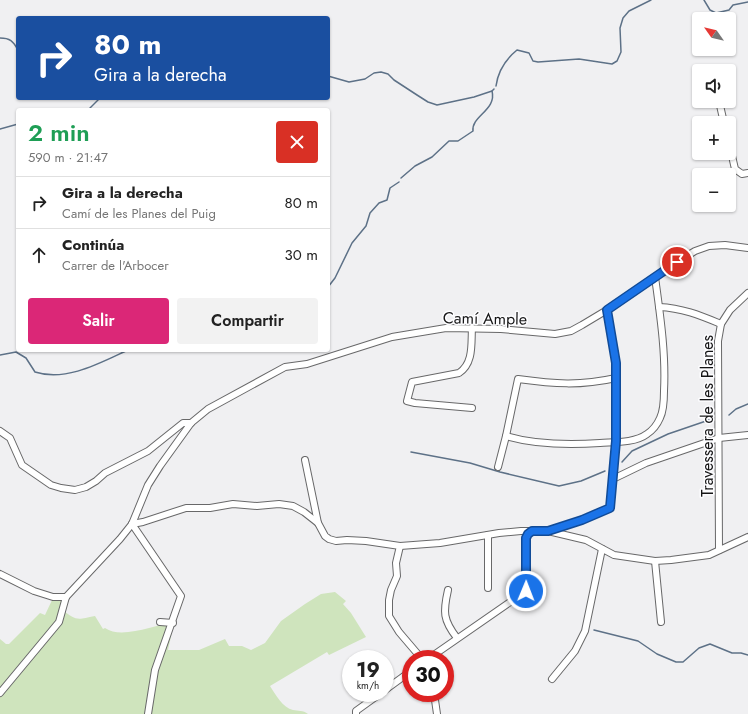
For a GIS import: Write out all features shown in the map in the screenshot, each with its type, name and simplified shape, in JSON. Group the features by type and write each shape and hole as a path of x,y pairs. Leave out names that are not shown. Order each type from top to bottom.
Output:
{"street":[{"path":"733,160 735,169 742,174 748,173"},
{"name":"Camí Ample","path":"66,598 108,554 132,524 154,474 191,423 208,408 285,367 307,364 392,337 446,328 501,329 555,334 570,331 607,310 695,251 710,246 725,245 748,248"},
{"path":"506,436 515,439 549,443 587,444 635,439 645,435 656,427 661,417 663,407 665,373 655,277"},
{"name":"Travessera de les Planes","path":"719,550 718,341 721,324 730,310 748,293"},
{"path":"659,307 674,308 692,312 721,324"},
{"path":"548,531 582,520 610,508 616,441 616,363 607,310"},
{"path":"472,328 469,361 465,369 459,373 412,382 408,401 415,403 472,408"},
{"path":"498,467 518,379 569,384 593,383 616,378"},
{"path":"0,431 10,438 22,465 52,485 75,490 96,481 105,473 148,451 183,423 191,423"},
{"path":"613,479 646,463 719,438 748,435"},
{"path":"305,460 318,523 325,536 336,541 366,541 400,546 440,543 488,534 548,531 586,540 614,555 655,561 709,554 748,537"},
{"path":"148,714 155,670 173,623 181,596 132,524 143,522 186,508 210,508 232,504 257,506 279,504 293,506 304,512 318,523"},
{"path":"440,650 526,591 526,538 532,531"},
{"path":"488,534 488,588"},
{"path":"400,546 396,563 397,576 391,590 389,600 389,616 399,632 414,650"},
{"path":"552,679 575,651 585,631 602,549"},
{"path":"655,561 661,622"},
{"path":"0,574 34,591 54,597 66,598 59,622 0,693"},
{"path":"448,590 444,608 445,614 450,628 457,638"},
{"path":"160,622 173,623"},
{"path":"356,714 356,711 368,702"},
{"path":"435,702 436,714"}],"green space":[{"path":"335,592 346,601 343,604 351,613 366,637 329,655 327,652 270,686 286,707 308,714 0,714 0,639 6,644 9,644 40,613 45,615 53,598 60,598 63,600 61,609 70,616 80,619 95,616 103,629 105,628 112,631 129,632 174,623 168,650 199,650 225,639 229,646 242,646 251,650 265,643 281,621 305,604 321,594"}],"waterway":[{"path":"496,86 503,66 509,57 517,50 529,53 533,61 538,62 579,59 612,64 617,61 621,52 620,28 623,18 629,11 651,0"},
{"path":"704,0 710,10 716,13 729,10 733,5 748,2"},
{"path":"0,38 11,41 16,47"},
{"path":"330,77 349,82 365,79 374,73 381,72 388,74 394,80 428,102 437,105 474,97 494,89"},
{"path":"401,178 415,166 432,157 449,141 458,141 473,131 473,126 476,121 491,103 493,98 492,91"},
{"path":"90,108 98,100"},
{"path":"0,129 16,125"},
{"path":"330,284 335,278 352,243 366,226 370,213 379,203 387,200 390,188 399,182"},
{"path":"0,355 16,352"},
{"path":"16,352 26,358 35,372 59,375 83,370 124,352"},
{"path":"729,415 736,409 748,404"},
{"path":"622,462 632,451 668,434 709,420"},
{"path":"411,452 470,463 500,472 559,486 581,481 605,471"},
{"path":"594,630 638,641 657,654 676,662 683,662 699,648 710,644 732,653 748,655"}],"route":[{"path":"526,591 526,538 528,534 532,531 548,531 582,520 610,508 616,441 616,363 607,310 677,262"}]}
